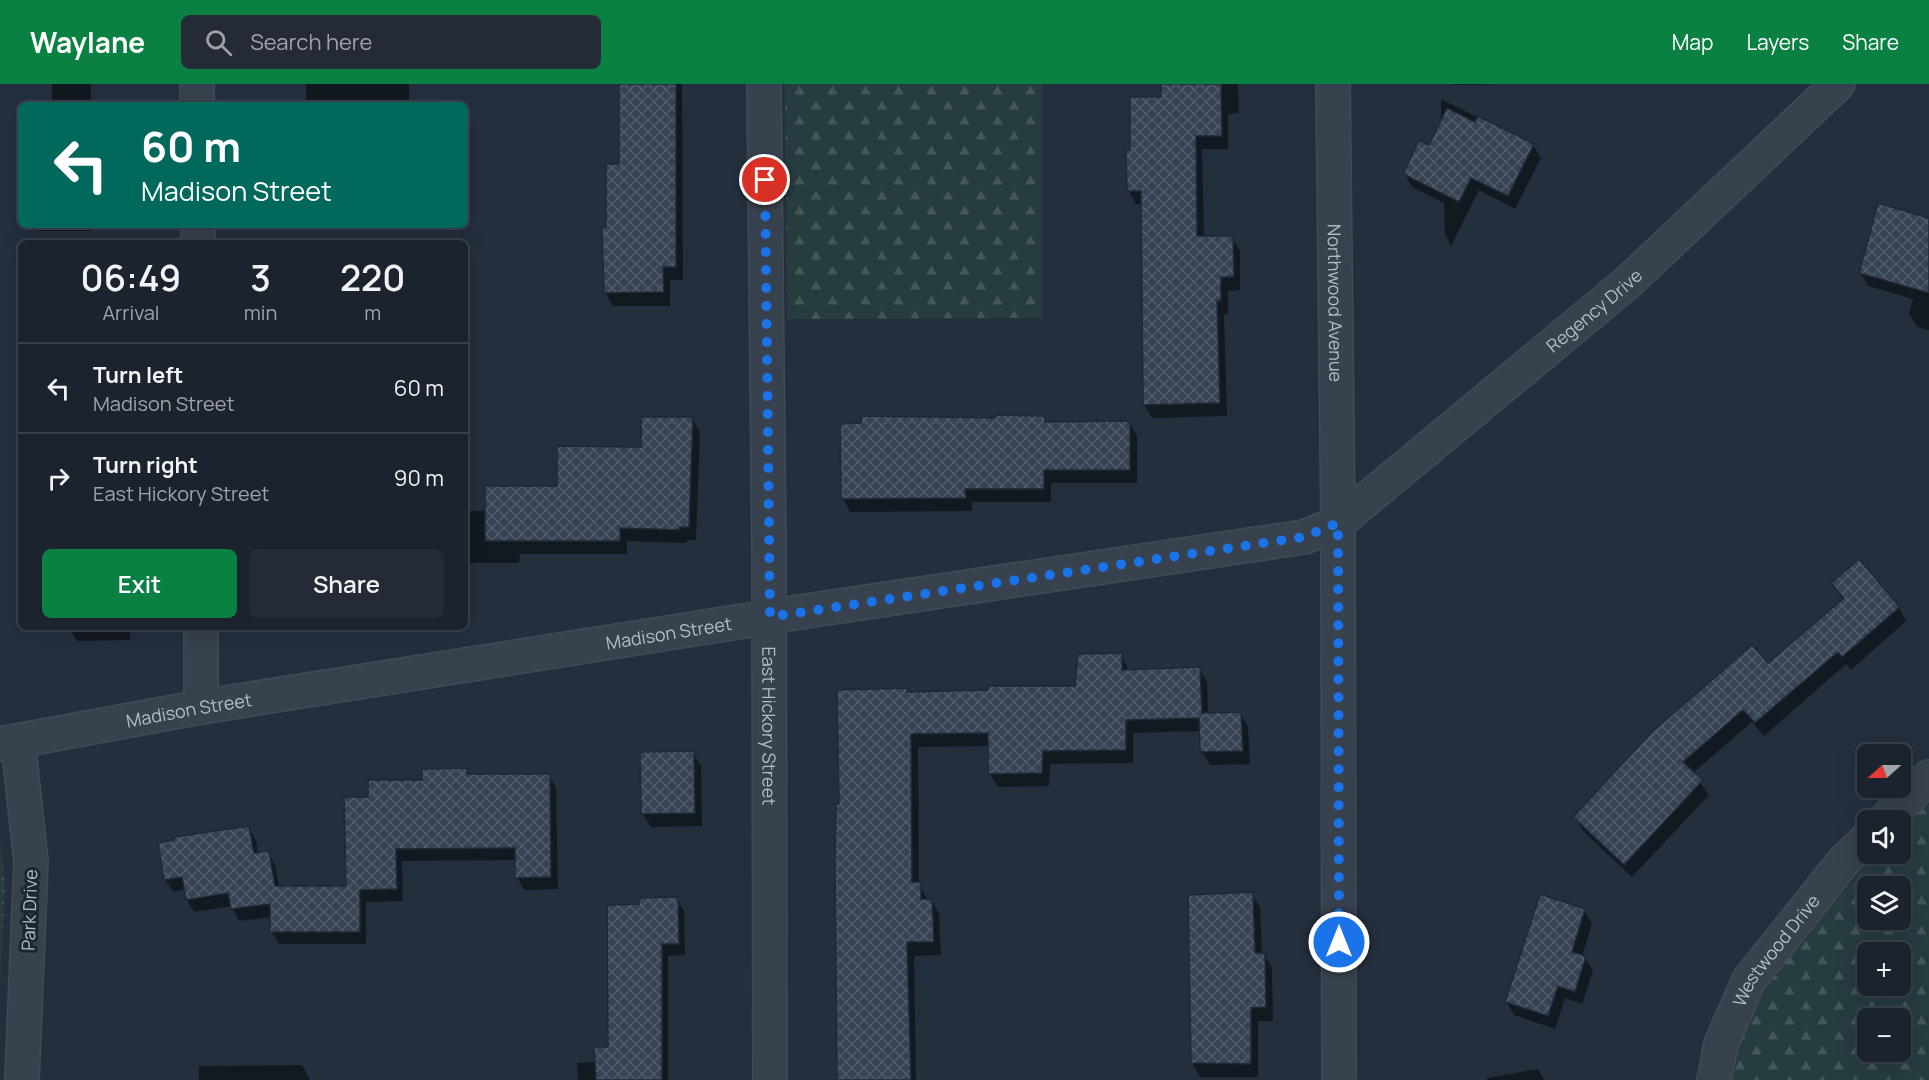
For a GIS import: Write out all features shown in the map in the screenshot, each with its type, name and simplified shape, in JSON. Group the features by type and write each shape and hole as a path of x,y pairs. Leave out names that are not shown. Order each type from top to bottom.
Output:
{"street":[{"path":"197,84 197,102"},
{"name":"East Hickory Street","path":"764,84 770,617 770,1080"},
{"name":"Northwood Avenue","path":"1333,84 1338,523 1339,1080"},
{"name":"Regency Drive","path":"1338,523 1627,283 1838,84"},
{"name":"Madison Street","path":"9,742 201,707 770,617 1304,537 1338,523"},
{"path":"201,630 201,707"},
{"name":"Park Drive","path":"9,742 31,862 22,1080"},
{"path":"1895,810 1929,777"},
{"name":"Westwood Drive","path":"1714,1080 1721,1044 1749,980 1843,862 1857,849"}],"green space":[{"path":"785,84 1042,84 1042,318 787,319"},
{"path":"1929,802 1929,1080 1730,1080 1739,1047 1768,986 1809,930 1857,876 1857,930 1911,930 1911,876 1857,876 1869,864 1911,864 1911,819"},
{"path":"0,840 5,884 0,991"}],"building":[{"path":"619,84 676,84 676,267 663,267 664,292 604,293 602,227 606,227 606,164 619,164"},
{"path":"1161,84 1221,84 1222,136 1196,136 1197,236 1233,236 1234,277 1221,277 1221,301 1217,301 1220,403 1143,405 1141,191 1127,191 1126,150 1130,150 1130,97 1161,97"},
{"path":"1447,108 1475,122 1478,116 1534,144 1508,196 1471,178 1459,202 1403,174 1419,140 1429,145"},
{"path":"1878,203 1929,218 1929,293 1859,273"},
{"path":"995,415 1045,416 1045,422 1130,421 1130,470 1044,470 1044,489 965,489 966,498 841,499 840,424 861,423 862,416 995,418"},
{"path":"641,417 693,417 689,527 680,527 679,530 620,528 620,541 485,541 485,486 557,486 557,446 641,447"},
{"path":"1859,559 1900,607 1842,657 1838,652 1755,723 1743,710 1683,762 1703,780 1624,865 1573,817 1652,732 1752,645 1768,663 1844,598 1831,583"},
{"path":"1122,653 1122,670 1200,667 1202,713 1241,712 1243,751 1200,752 1199,718 1126,720 1126,750 1043,751 1042,773 988,774 988,733 911,734 912,882 921,882 921,899 932,899 934,942 907,942 911,1080 837,1080 835,862 836,804 839,804 837,690 907,688 907,692 988,690 988,686 1075,686 1078,654"},
{"path":"694,751 695,813 641,814 640,752"},
{"path":"467,768 467,774 550,774 551,877 515,878 515,848 396,849 397,889 360,890 360,932 270,932 270,904 231,909 228,893 186,900 182,877 164,880 158,843 174,840 174,837 249,826 254,853 269,851 275,886 346,886 344,797 368,797 368,780 422,780 422,769"},
{"path":"1253,892 1255,953 1265,953 1266,1007 1251,1008 1251,1064 1191,1063 1188,895"},
{"path":"1540,894 1585,909 1572,952 1586,956 1575,992 1558,986 1548,1016 1505,1002"},
{"path":"678,897 679,944 662,944 662,1080 596,1080 594,1047 608,1047 607,905 639,904 639,898"}],"route":[{"path":"765,180 770,617 1304,537 1338,523 1339,942"}]}
